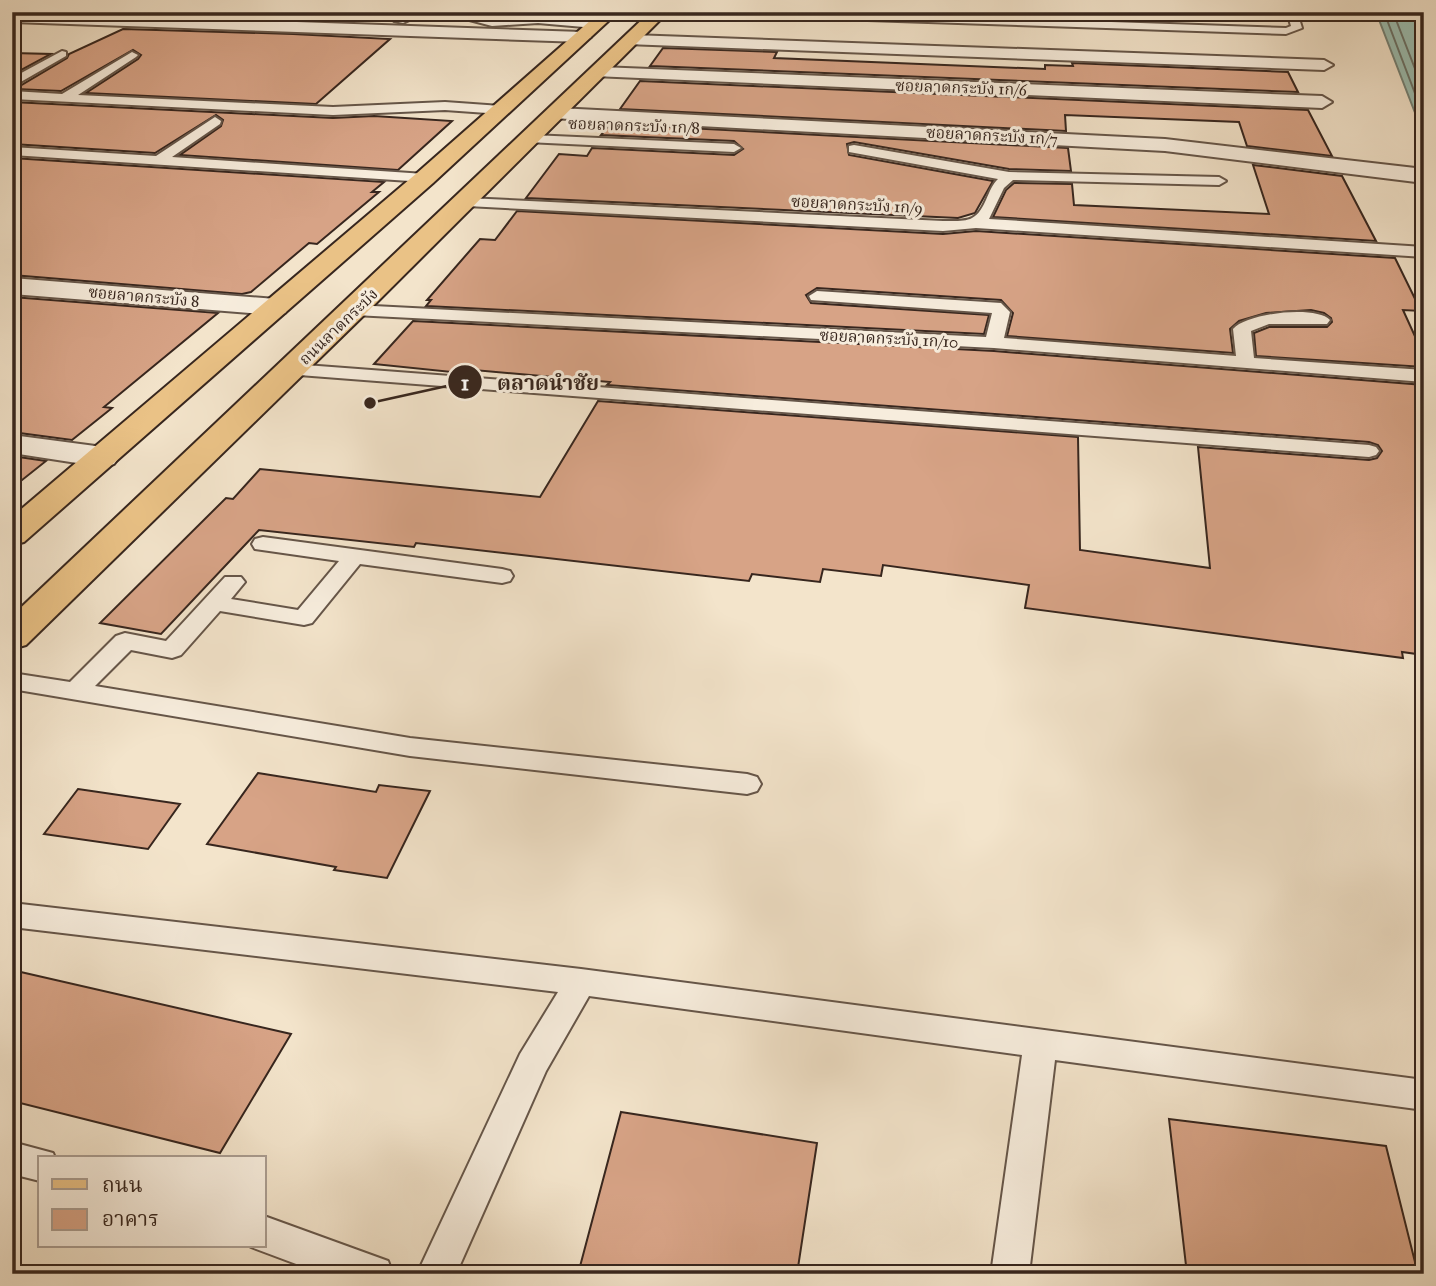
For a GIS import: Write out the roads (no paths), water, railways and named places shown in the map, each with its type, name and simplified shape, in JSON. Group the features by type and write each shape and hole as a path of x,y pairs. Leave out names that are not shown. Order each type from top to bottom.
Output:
{"main road":[{"name":"ถนนลาดกระบัง","path":"12,636 467,202 660,12"},
{"path":"12,535 418,184 596,25"}],"street":[{"path":"12,17 596,25"},
{"path":"632,40 1324,65"},
{"name":"ซอยลาดกระบัง 1ก/6","path":"600,72 1322,102"},
{"name":"ซอยลาดกระบัง 1ก/7","path":"558,114 1080,139 1308,161 1424,176"},
{"name":"ซอยลาดกระบัง 8","path":"12,286 276,307"},
{"path":"12,444 103,457"}],"lane":[{"path":"399,21 421,12"},
{"path":"467,12 466,16 471,19 543,16 596,25"},
{"path":"715,12 1062,18 1286,31 1297,28 1292,12"},
{"path":"12,83 62,54"},
{"path":"64,97 132,55"},
{"path":"12,95 333,111 445,106 501,110"},
{"path":"161,159 215,121"},
{"name":"ซอยลาดกระบัง 1ก/8","path":"532,139 734,148"},
{"path":"854,149 907,155 973,173 1219,181"},
{"path":"12,151 161,159 418,184"},
{"path":"12,162 418,184"},
{"path":"976,223 986,215 998,186 1009,176"},
{"name":"ซอยลาดกระบัง 1ก/9","path":"467,202 943,226 976,223 1424,252"},
{"path":"817,296 995,307 1001,312 994,343"},
{"name":"ซอยลาดกระบัง 1ก/10","path":"354,310 994,343 1424,376"},
{"path":"1246,362 1242,329 1250,323 1293,319 1321,320"},
{"path":"292,370 1369,451"},
{"path":"263,544 502,576"},
{"path":"215,603 304,618 354,557"},
{"path":"76,691 125,641 172,650 233,582"},
{"path":"12,681 411,747 747,784"},
{"path":"12,915 580,982 1424,1095"},
{"path":"436,1274 532,1064 580,982"},
{"path":"1010,1274 1040,1043"},
{"path":"12,1158 38,1164"},
{"path":"266,1235 374,1274"}],"water":[{"path":"1376,12 1424,12 1424,136"}],"place":[{"name":"ตลาดนำชัย","path":"370,403"}]}
